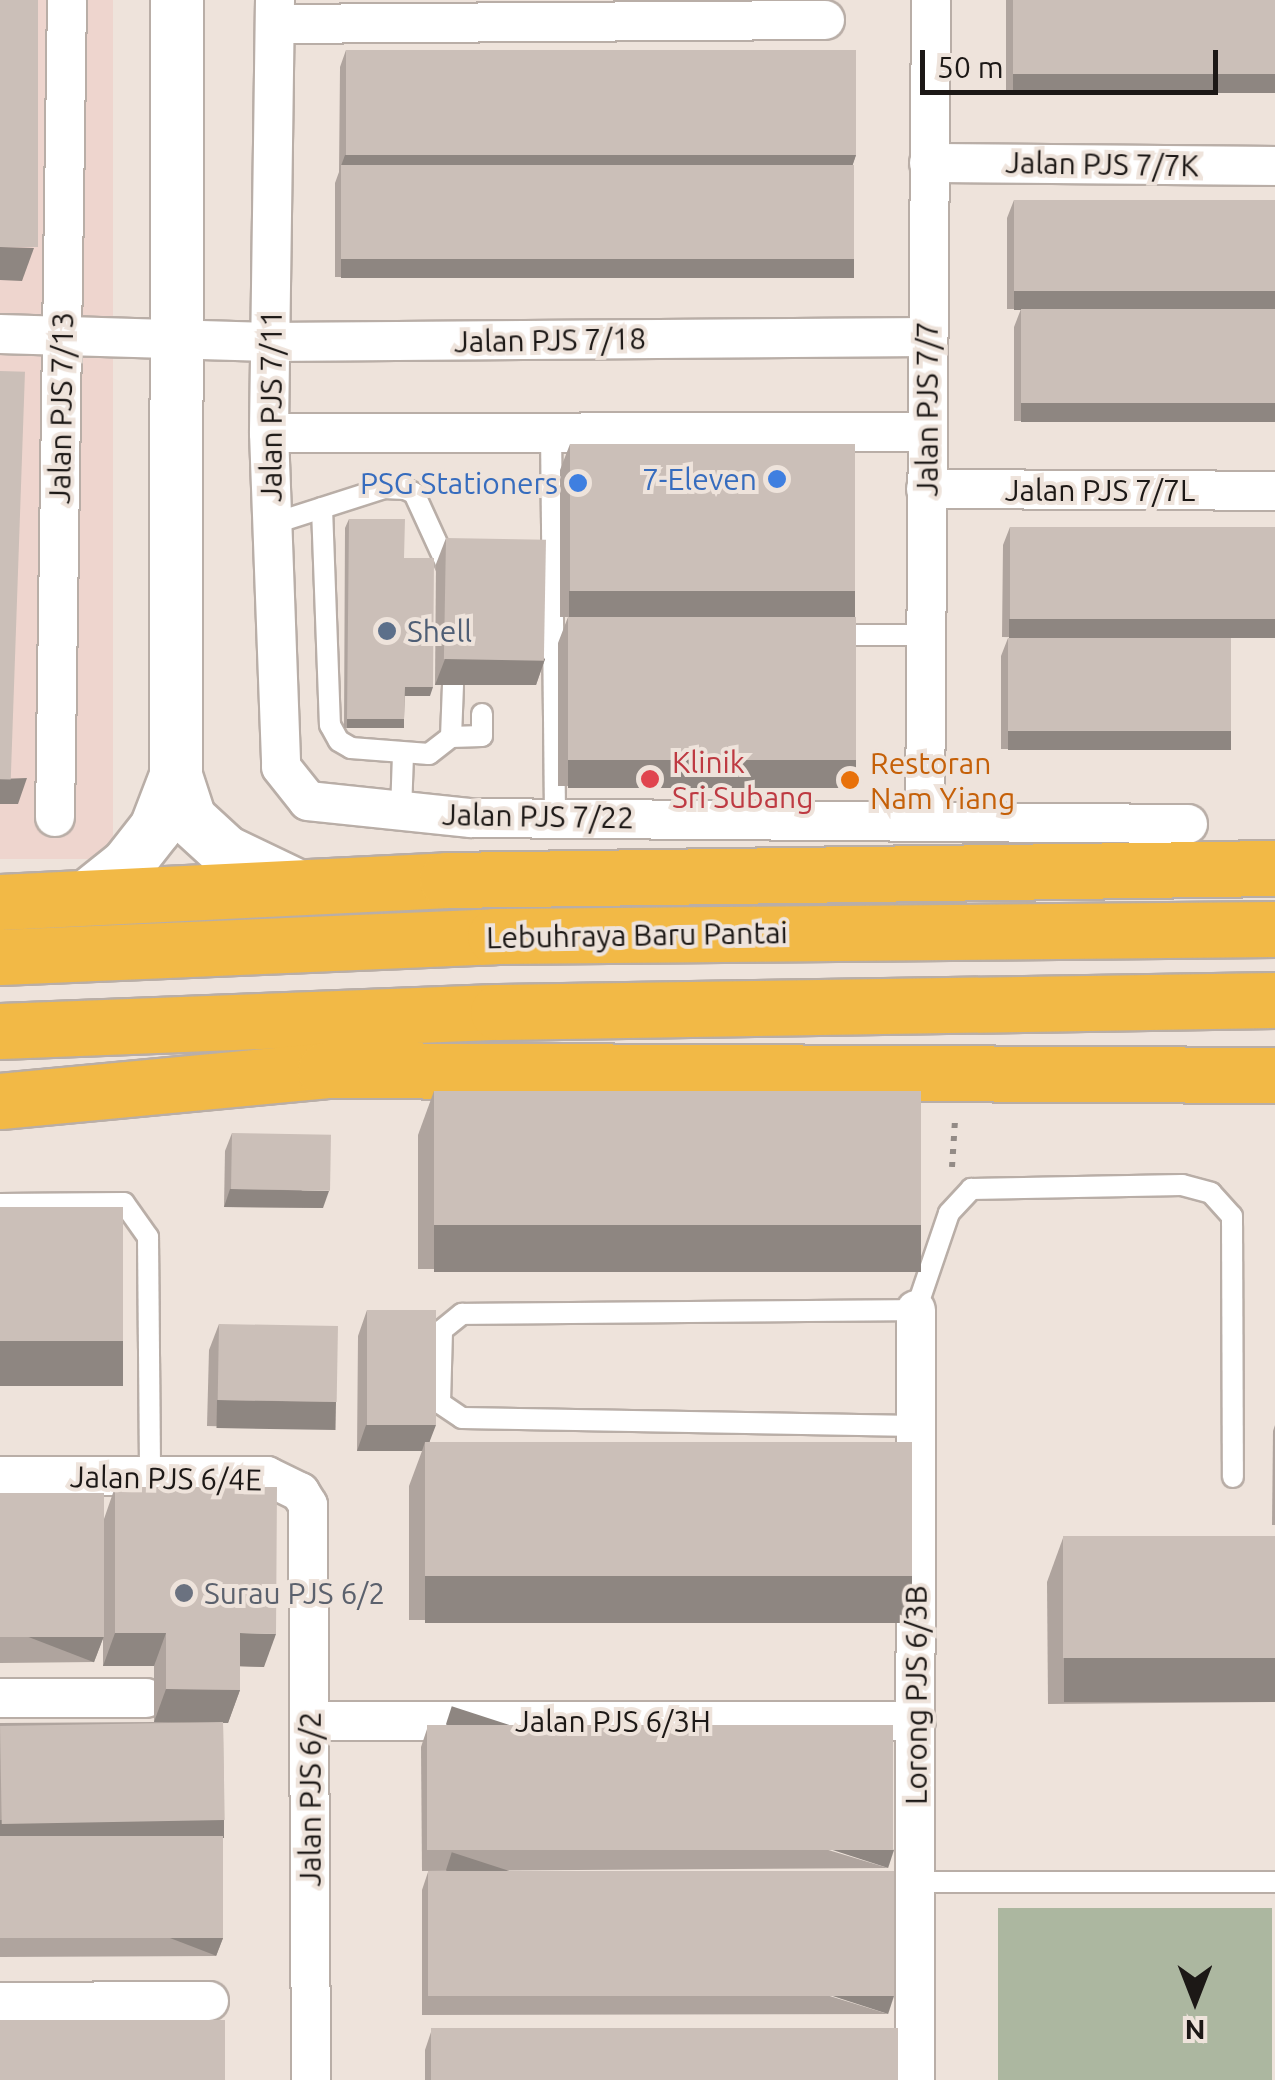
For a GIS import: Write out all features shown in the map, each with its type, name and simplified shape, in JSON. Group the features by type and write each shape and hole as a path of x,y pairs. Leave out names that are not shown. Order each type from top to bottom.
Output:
{"highway":[{"path":"0,902 298,887 1275,868"},
{"name":"Lebuhraya Baru Pantai","path":"0,957 495,936 1275,928"},
{"path":"0,1031 518,1012 1275,1000"},
{"path":"0,1101 325,1070 1275,1075"}],"street":[{"name":"Jalan PJS 7/13","path":"55,817 67,0"},
{"path":"177,0 172,340 176,776 190,819 226,852 298,887"},
{"name":"Jalan PJS 7/7","path":"925,818 930,0"},
{"path":"275,12 825,20"},
{"name":"Jalan PJS 7/11","path":"275,12 270,432 281,767 308,801"},
{"name":"Jalan PJS 7/7K","path":"929,163 1275,166"},
{"name":"Jalan PJS 7/18","path":"0,334 270,342 927,336"},
{"path":"270,432 926,432"},
{"name":"Jalan PJS 7/7L","path":"926,488 1275,492"},
{"path":"88,896 127,865 156,828 176,776"},
{"name":"Jalan PJS 7/22","path":"308,801 401,812 554,818 925,818 1188,824"},
{"name":"Lorong PJS 6/3B","path":"916,1310 916,2080"},
{"name":"Jalan PJS 6/4E","path":"0,1476 267,1476 300,1492 309,1518"},
{"name":"Jalan PJS 6/2","path":"309,1518 311,2080"},
{"path":"0,1698 146,1698"},
{"name":"Jalan PJS 6/3H","path":"310,1720 916,1720"},
{"path":"0,2002 209,2001"},
{"path":"876,2035 916,2035"}],"lane":[{"path":"551,431 562,635 554,818"},
{"path":"272,524 384,488 414,493 447,565"},
{"path":"322,508 330,725 351,748 429,754 451,737 482,736 482,714"},
{"path":"808,635 926,635"},
{"path":"451,737 453,685"},
{"path":"401,812 403,754"},
{"path":"916,1426 462,1418 440,1403 442,1330 462,1314 916,1310 950,1213 971,1189 1182,1186 1225,1204 1232,1216 1233,1477"},
{"path":"0,1204 124,1202 148,1237 150,1476"},
{"path":"916,1882 1275,1882"}],"path":[{"path":"950,1213 956,1107"}],"shaded area":[{"path":"0,0 113,0 113,859 0,859"}],"green space":[{"path":"998,1908 1272,1908 1272,2080 998,2080"}],"building":[{"path":"0,0 38,0 38,247 0,247"},
{"path":"1013,0 1275,0 1275,74 1013,74"},
{"path":"346,50 856,50 856,155 346,155"},
{"path":"341,165 854,165 854,259 341,259"},
{"path":"1014,200 1275,200 1275,291 1014,291"},
{"path":"1021,309 1275,309 1275,403 1021,403"},
{"path":"0,371 25,372 11,780 0,779"},
{"path":"570,444 855,444 855,591 570,591"},
{"name":"Shell","path":"349,519 405,519 404,558 434,558 433,687 405,687 404,719 347,719"},
{"path":"1010,527 1275,527 1275,619 1010,619"},
{"path":"446,538 546,540 544,661 444,659"},
{"path":"568,617 856,617 856,760 568,760"},
{"path":"1008,638 1231,638 1231,731 1008,731"},
{"path":"434,1091 921,1091 921,1225 434,1225"},
{"path":"232,1133 331,1135 330,1191 231,1189"},
{"path":"0,1207 123,1207 123,1341 0,1341"},
{"path":"367,1310 436,1310 436,1425 367,1425"},
{"path":"219,1324 338,1326 337,1402 218,1400"},
{"path":"425,1442 912,1442 912,1576 425,1576"},
{"name":"Surau PJS 6/2","path":"115,1487 277,1487 276,1634 240,1633 240,1690 166,1689 166,1633 115,1633"},
{"path":"0,1493 104,1493 104,1637 0,1637"},
{"path":"1063,1536 1275,1536 1275,1658 1063,1658"},
{"path":"223,1722 225,1820 2,1824 0,1726"},
{"path":"427,1725 893,1725 893,1850 427,1850"},
{"path":"0,1836 223,1836 223,1938 0,1938"},
{"path":"428,1871 894,1871 894,1996 428,1996"},
{"path":"0,2020 225,2020 225,2080 0,2080"},
{"path":"431,2028 898,2028 898,2080 431,2080"}],"place":[{"name":"7-Eleven","path":"777,479"},
{"name":"PSG Stationers","path":"578,483"},
{"name":"Shell","path":"387,631"},
{"name":"Klinik Sri Subang","path":"650,779"},
{"name":"Restoran Nam Yiang","path":"850,780"},
{"name":"Surau PJS 6/2","path":"184,1593"}]}
